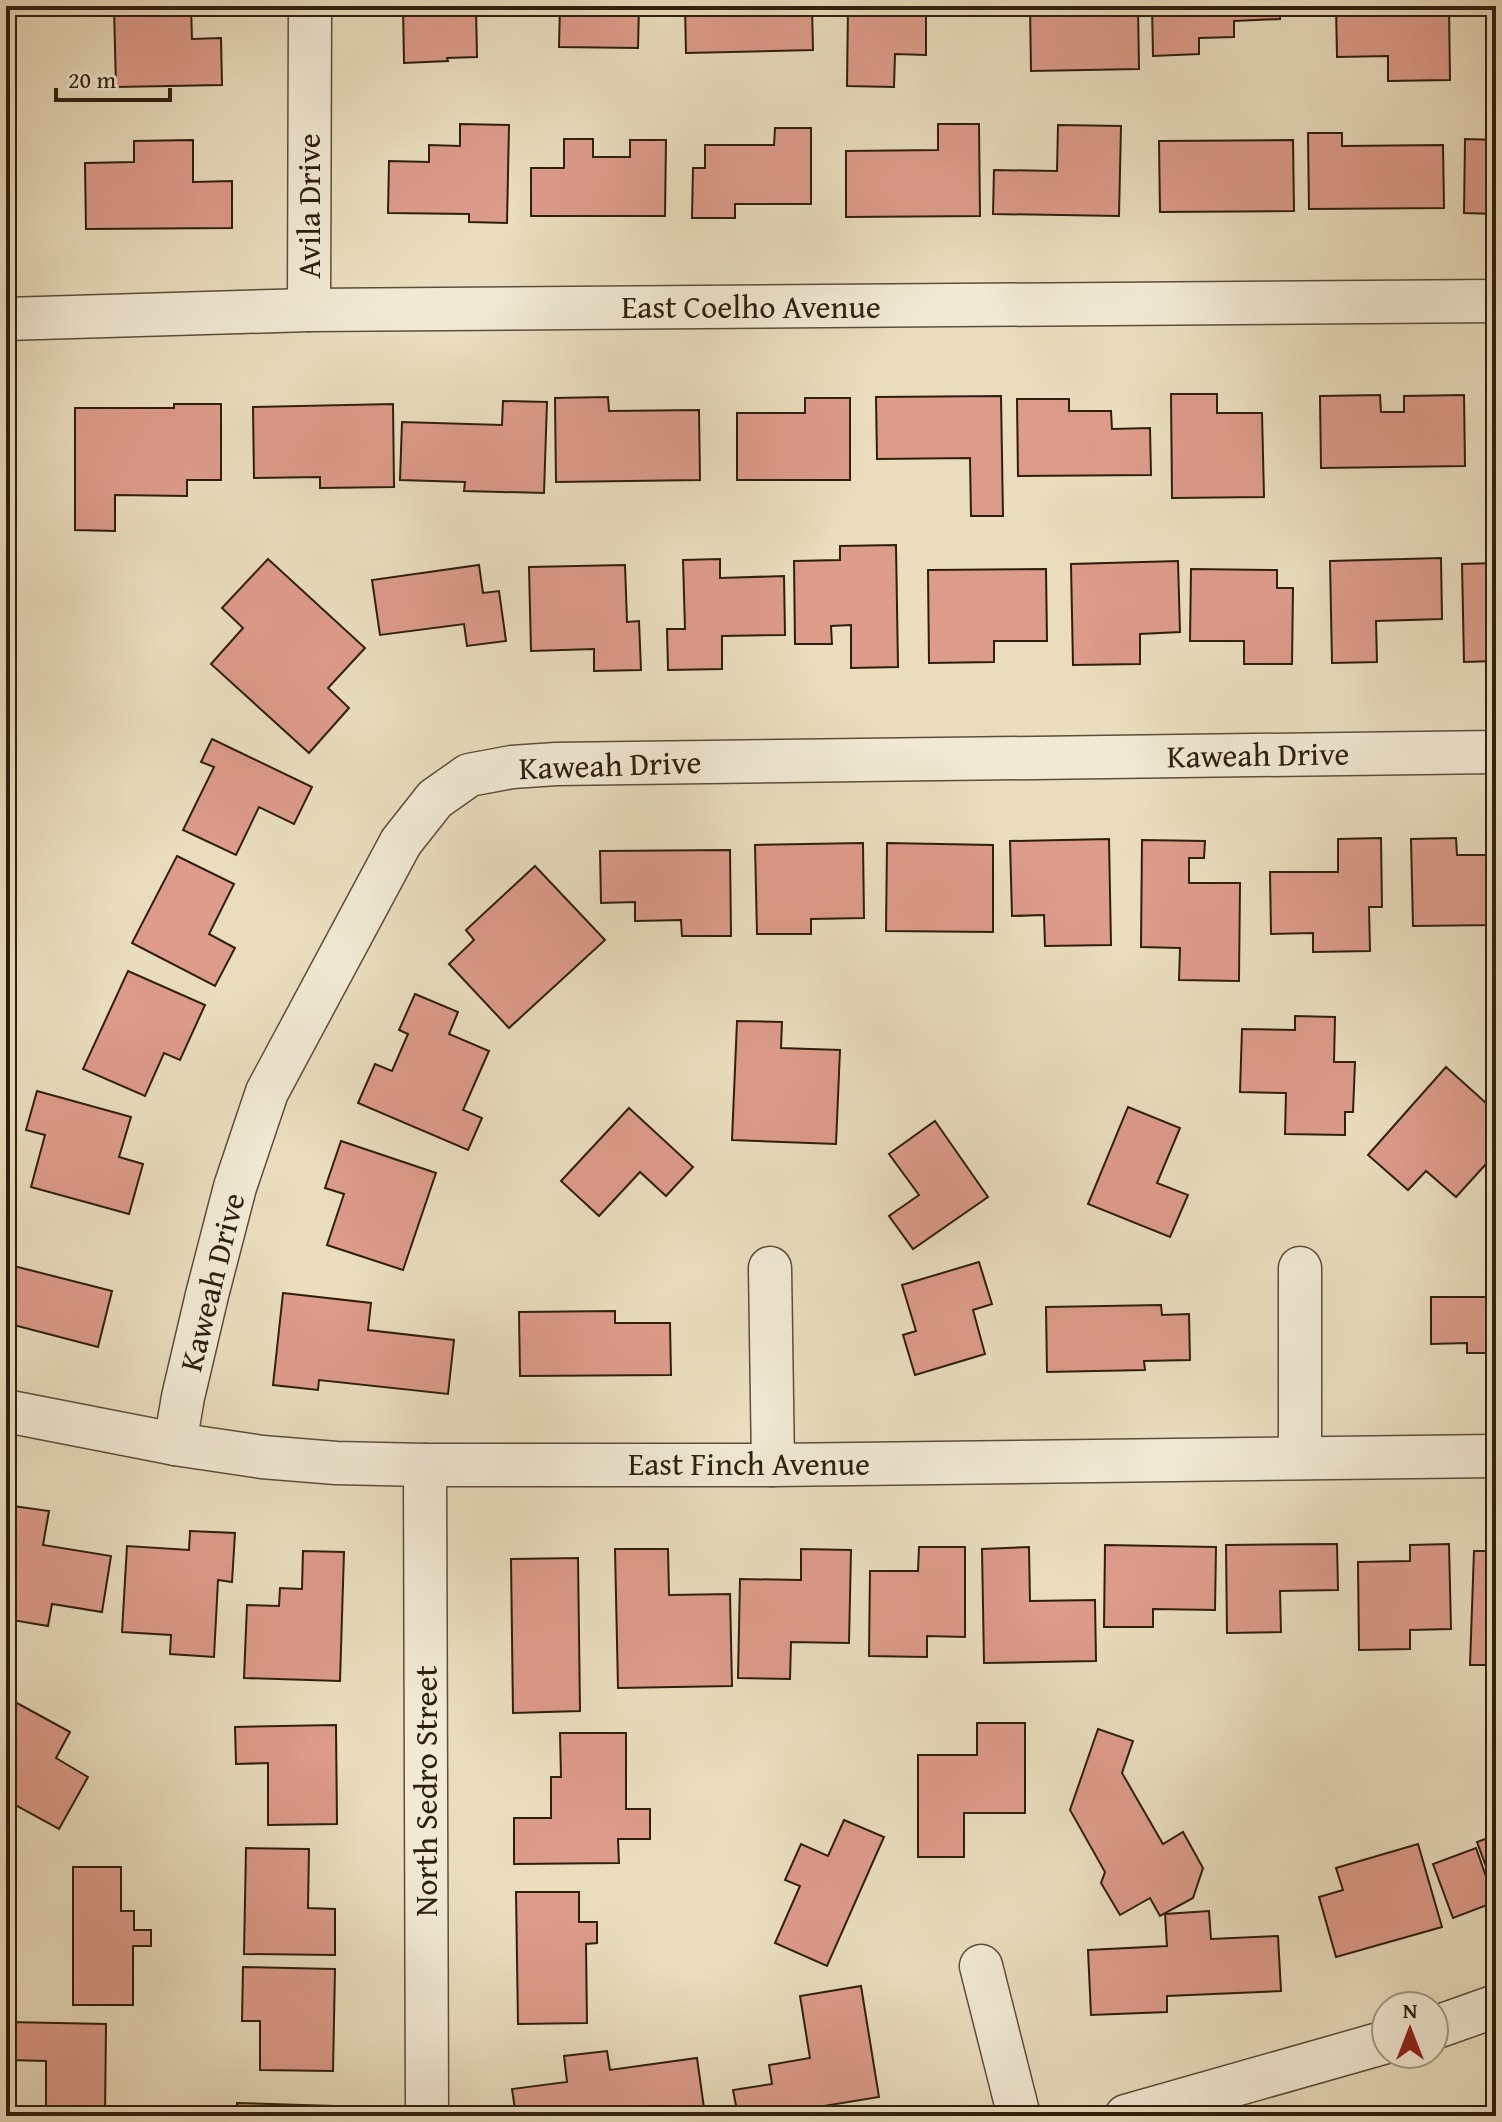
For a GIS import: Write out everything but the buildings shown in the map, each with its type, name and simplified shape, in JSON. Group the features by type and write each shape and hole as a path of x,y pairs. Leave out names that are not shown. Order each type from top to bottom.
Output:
{"street":[{"name":"Avila Drive","path":"309,310 310,6"},
{"name":"East Coelho Avenue","path":"6,319 309,310 1496,301"},
{"name":"Kaweah Drive","path":"175,1444 186,1383 235,1187 267,1092 401,842 435,799 469,775 512,767 572,764 1496,752"},
{"path":"770,1268 773,1465"},
{"path":"1300,1268 1300,1458"},
{"name":"East Finch Avenue","path":"6,1411 175,1444 262,1457 336,1463 773,1465 1496,1456"},
{"name":"North Sedro Street","path":"425,1465 427,2116"},
{"path":"981,1966 1019,2116"},
{"path":"1450,2022 1496,2006"},
{"path":"1126,2116 1370,2047"}]}
